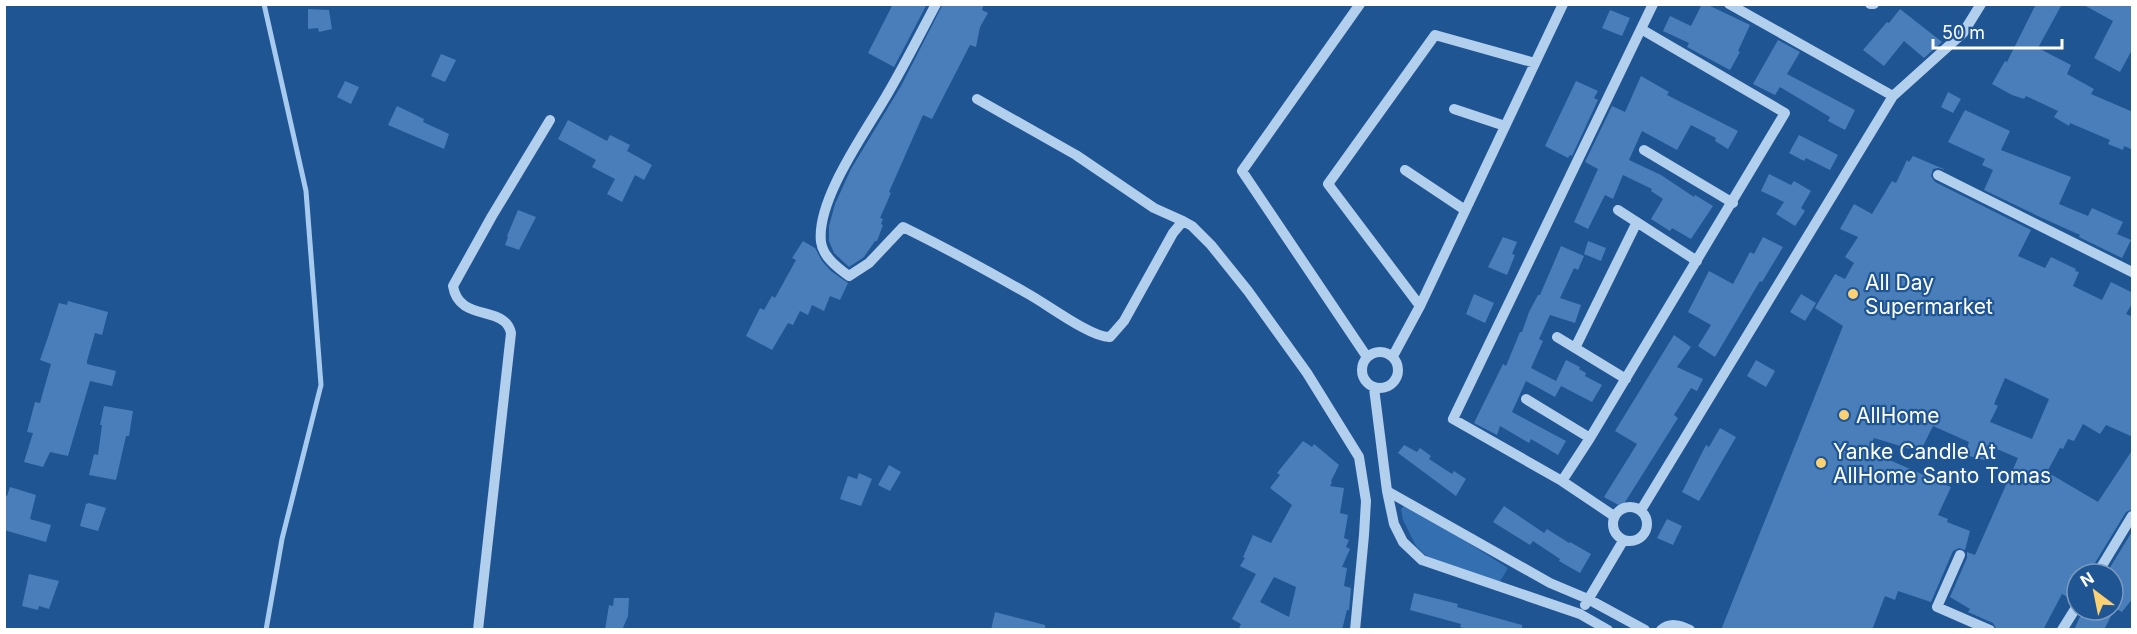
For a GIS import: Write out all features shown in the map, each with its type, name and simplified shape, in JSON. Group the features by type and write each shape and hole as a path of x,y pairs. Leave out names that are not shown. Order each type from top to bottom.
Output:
{"street":[{"path":"936,4 888,94 854,147 823,213 821,242 825,253 835,266 849,276 869,263 903,227 942,246 1103,338 1110,337 1124,321 1162,251 1183,221"},
{"path":"1360,4 1242,171 1367,357"},
{"path":"1393,356 1420,306 1563,4"},
{"path":"1614,516 1562,481 1453,418 1653,4"},
{"path":"1729,4 1893,96"},
{"path":"1641,510 1893,96 1963,33 1981,4"},
{"path":"1562,481 1626,379 1785,113 1641,28"},
{"path":"1420,306 1328,184 1436,34 1535,63"},
{"path":"976,99 1076,155 1154,208 1183,221 1211,245 1248,291 1318,390 1359,458 1366,501 1355,630"},
{"path":"1454,109 1505,126"},
{"path":"477,630 511,333 510,327 502,319 462,305 454,294 453,286 550,120"},
{"path":"1644,150 1732,203"},
{"path":"1405,170 1465,210"},
{"path":"1938,176 2133,272"},
{"path":"1618,210 1697,261"},
{"path":"1575,348 1637,222"},
{"path":"1557,336 1626,379"},
{"path":"1375,352 1385,352 1393,356 1398,365 1398,375 1393,384 1384,388 1374,388 1366,383 1362,374 1362,365 1367,357 1375,352"},
{"path":"1374,388 1387,491 1394,524 1403,542 1422,560 1580,614 1608,630"},
{"path":"1526,399 1590,438"},
{"path":"1387,491 1550,583 1588,599 1645,630"},
{"path":"1631,507 1641,510 1648,525 1646,533 1640,539 1632,542 1623,541 1615,535 1612,525 1614,516 1622,509 1631,507"},
{"path":"2104,562 2133,516"},
{"path":"1580,614 1623,541"},
{"path":"1960,555 1937,607 1990,630"},
{"path":"1661,630 1677,624 1690,630"}],"shaded area":[{"path":"1405,505 1508,568 1499,583 1428,558 1416,546 1403,520 1401,509"}],"building":[{"path":"893,4 927,4 894,67 868,53"},
{"path":"943,4 984,4 982,10 988,13 980,27 976,47 970,45 932,119 923,115 889,192 891,193 880,218 883,219 881,224 883,225 877,241 864,257 849,267 834,253 829,241 829,226 835,204 851,169 901,86"},
{"path":"1702,4 1750,25 1738,51 1740,52 1730,70 1687,47 1689,43 1663,31 1670,16 1691,26"},
{"path":"2036,4 2062,4 2038,48 2071,65 2067,74 2094,89 2091,94 2133,112 2133,150 2124,146 2123,150 2108,144 2110,140 2070,123 2069,126 2054,117 2058,111 2026,96 2024,99 2012,95 1992,84 2005,61 2007,62"},
{"path":"2082,4 2133,4 2133,48 2120,72 2094,58 2113,21"},
{"path":"308,9 329,10 332,29 319,32 318,28 308,29"},
{"path":"1900,9 1942,42 1924,58 1904,41 1884,66 1863,50"},
{"path":"1610,10 1630,18 1622,36 1602,28"},
{"path":"1778,40 1800,52 1787,74 1855,110 1845,130 1828,121 1830,117 1780,87 1775,95 1753,84"},
{"path":"441,54 456,60 445,82 431,76"},
{"path":"1641,76 1669,92 1667,95 1738,131 1728,149 1715,141 1716,138 1691,125 1677,150 1642,131 1629,160 1661,175 1694,197 1695,195 1713,206 1691,239 1672,228 1670,231 1651,219 1663,199 1651,191 1652,189 1623,175 1613,199 1605,195 1588,229 1574,222 1598,169 1585,162 1612,106 1625,112"},
{"path":"345,81 359,87 351,104 337,97"},
{"path":"1576,81 1598,91 1594,98 1598,100 1572,156 1568,158 1545,146"},
{"path":"1948,92 1961,99 1953,113 1941,107"},
{"path":"397,106 449,134 444,149 388,125"},
{"path":"1965,110 2010,131 2001,150 2071,177 2059,204 2088,216 2092,208 2123,222 2117,234 2131,240 2122,258 2079,237 2080,235 1984,190 1993,170 1982,165 1985,159 1948,142"},
{"path":"568,120 607,141 610,135 630,145 627,151 652,165 644,180 635,175 622,202 607,194 615,179 592,167 596,160 558,139"},
{"path":"1799,135 1838,155 1830,170 1806,158 1804,161 1789,153"},
{"path":"1913,156 1946,170 1933,169 1931,176 1935,182 2031,230 2018,256 2045,268 2051,257 2076,269 2075,271 2079,272 2073,286 2102,300 2111,282 2133,293 2133,302 2126,314 2133,317 2133,437 2106,425 2100,434 2083,424 2074,441 2068,439 2063,449 2060,448 2047,472 2098,502 2133,449 2133,509 2126,512 2095,562 2065,562 2065,596 2062,594 2043,630 1997,630 1993,623 1968,612 1970,609 1950,597 1967,558 1967,552 1975,555 2018,458 1992,447 1988,461 1965,455 1969,442 1933,426 1920,452 1874,438 1869,451 1951,487 1938,515 1948,519 1947,522 1970,531 1965,550 1959,548 1953,551 1931,602 1898,591 1895,600 1885,596 1872,630 1721,630 1843,326 1815,308 1835,274 1845,279 1854,263 1845,257 1858,237 1840,229 1854,204 1872,214 1892,181 1896,183 1907,160 1909,162","holes":["2005,378 2049,399 2032,439 1990,422 1998,406 1994,404"]},
{"path":"1769,174 1791,185 1794,181 1811,191 1801,208 1805,211 1795,226 1776,214 1784,202 1761,191"},
{"path":"518,210 536,217 519,250 505,245"},
{"path":"1503,237 1517,242 1512,254 1515,255 1507,275 1488,267"},
{"path":"1763,237 1783,247 1715,357 1698,346 1711,325 1688,312 1709,271 1733,284 1750,252 1754,254"},
{"path":"803,241 815,248 831,271 848,283 840,300 830,296 824,311 812,305 808,315 800,311 793,325 788,323 772,350 746,336 760,308 764,310 772,296 775,298 796,260 792,258"},
{"path":"1588,241 1606,248 1601,261 1584,254"},
{"path":"1561,246 1584,256 1578,270 1574,268 1560,298 1581,305 1575,323 1550,315 1539,339 1543,341 1531,368 1556,381 1566,360 1580,367 1579,369 1586,373 1585,376 1602,385 1592,402 1561,386 1555,397 1526,381 1512,412 1566,441 1558,455 1531,439 1529,443 1500,426 1497,435 1474,423 1503,364 1506,366"},
{"path":"1474,294 1494,303 1485,323 1466,314"},
{"path":"1801,294 1816,303 1805,321 1790,312"},
{"path":"68,301 108,312 102,335 95,333 87,364 116,371 112,386 90,381 68,456 50,452 43,467 24,462 33,433 27,432 35,402 40,403 51,364 40,360 59,303 67,305"},
{"path":"1674,335 1691,347 1677,367 1703,379 1697,391 1691,388 1674,415 1678,418 1622,507 1604,497 1637,444 1615,431"},
{"path":"1756,360 1775,371 1766,387 1747,376"},
{"path":"104,406 133,411 129,436 126,436 116,480 89,475 94,454 98,455"},
{"path":"1720,428 1736,437 1699,501 1682,492 1706,445 1709,447"},
{"path":"1303,441 1312,447 1314,444 1339,465 1330,486 1344,488 1340,513 1348,515 1344,538 1349,540 1346,547 1350,549 1342,567 1347,568 1344,586 1351,588 1349,610 1347,610 1342,630 1238,630 1241,624 1232,619 1256,574 1240,566 1253,535 1271,543 1292,505 1270,488 1280,475 1277,473","holes":["1274,577 1296,587 1289,617 1260,602"]},
{"path":"1404,445 1417,452 1420,448 1431,456 1429,459 1452,474 1454,471 1466,479 1456,496 1398,453"},
{"path":"889,465 901,472 890,491 878,485"},
{"path":"859,473 872,479 861,506 840,499 848,476 857,479"},
{"path":"10,487 36,495 30,519 51,525 46,542 4,530 4,495 7,496"},
{"path":"86,504 106,508 98,531 80,526"},
{"path":"1504,506 1544,533 1547,529 1591,554 1580,573 1559,561 1560,559 1533,541 1530,545 1493,522"},
{"path":"1667,519 1682,526 1673,545 1657,538"},
{"path":"2133,530 2133,598 2125,608 2125,562 2113,562"},
{"path":"29,574 59,581 49,609 39,606 38,610 22,606"},
{"path":"1414,593 1458,604 1457,607 1522,625 1522,630 1470,630 1460,627 1461,624 1410,610"},
{"path":"614,598 629,598 628,616 622,630 605,630 609,605 613,606"},
{"path":"995,612 1045,625 1045,630 991,630"},
{"path":"2078,622 2108,622 2104,630 2074,630"}],"waterway":[{"path":"264,4 306,191 321,385 282,539 266,630"}],"place":[{"name":"All Day Supermarket","path":"1853,294"},
{"name":"AllHome","path":"1844,415"},
{"name":"Yanke Candle At AllHome Santo Tomas","path":"1821,463"}]}
